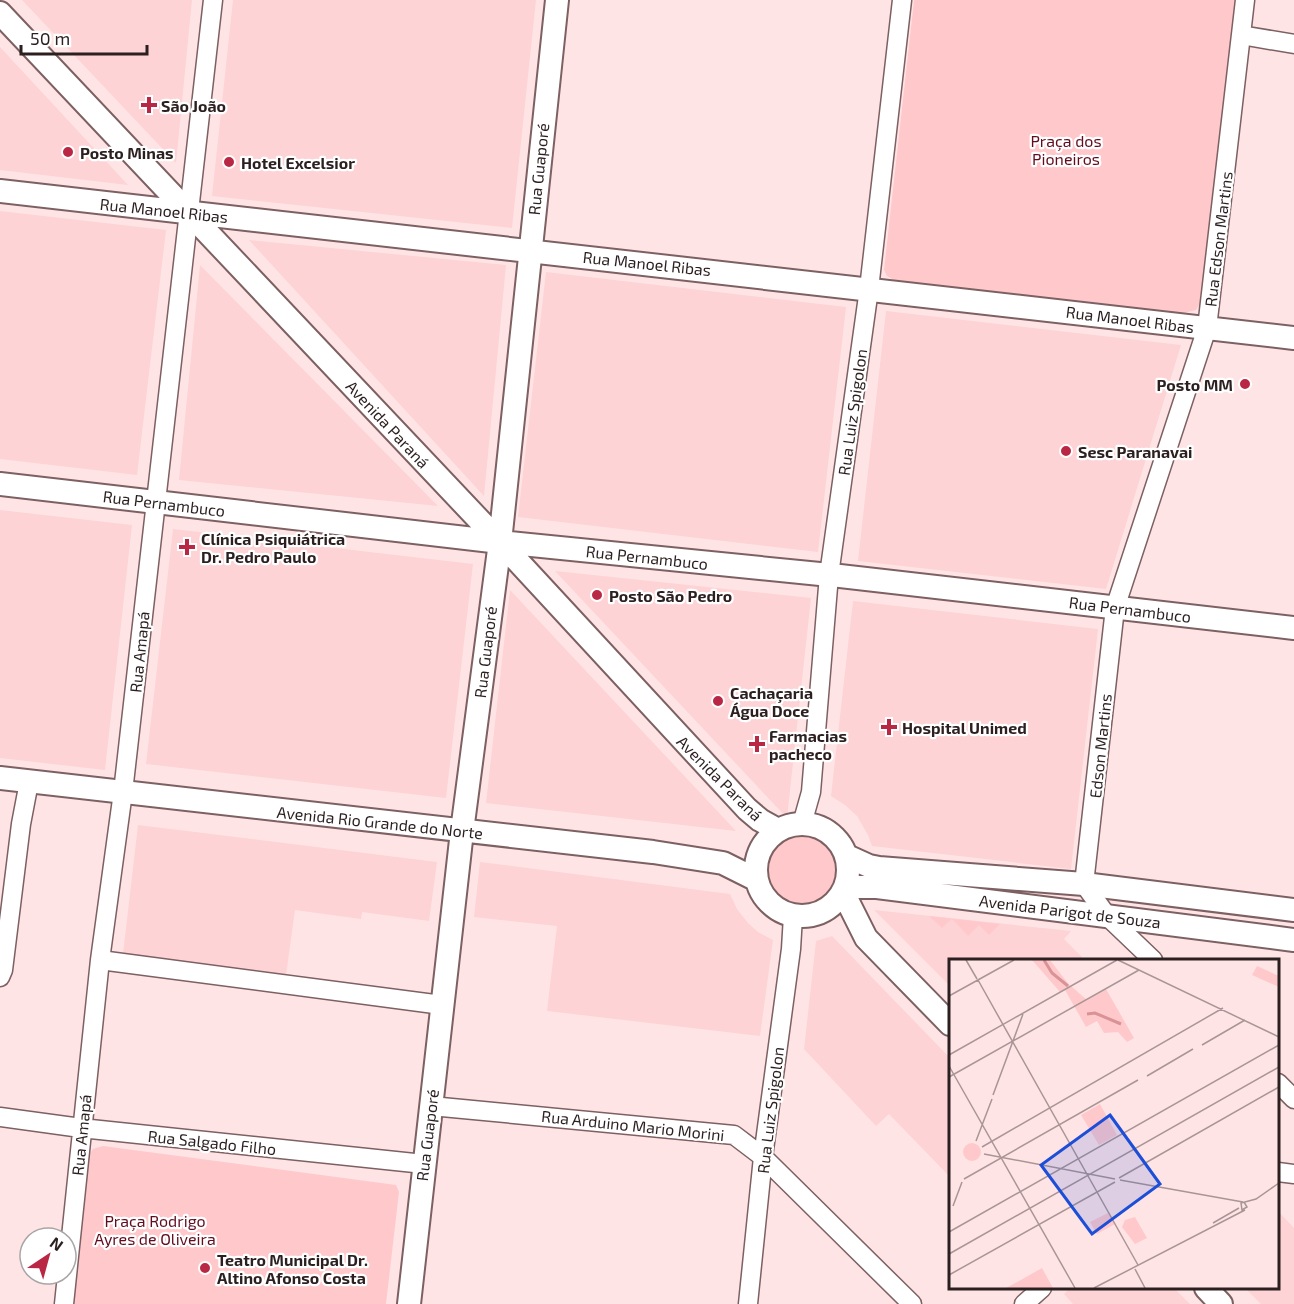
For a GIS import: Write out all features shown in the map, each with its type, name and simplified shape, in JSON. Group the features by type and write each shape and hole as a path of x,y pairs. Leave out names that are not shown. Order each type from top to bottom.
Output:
{"street":[{"name":"Rua Amapá","path":"64,1304 100,960 123,792 213,0"},
{"name":"Rua Guaporé","path":"409,1304 462,831 500,542 557,0"},
{"name":"Rua Edson Martins","path":"1115,608 1207,328 1245,0"},
{"name":"Rua Luiz Spigolon","path":"802,824 811,792 815,757 829,575 868,289 896,1"},
{"name":"Avenida Paraná","path":"0,13 500,542 747,809 760,820 778,830"},
{"path":"1241,35 1294,44"},
{"name":"Rua Manoel Ribas","path":"0,191 1294,338"},
{"name":"Rua Pernambuco","path":"0,484 500,542 829,575 1294,628"},
{"name":"Edson Martins","path":"1084,884 1115,608"},
{"name":"Avenida Rio Grande do Norte","path":"0,778 653,852 723,863 757,880"},
{"path":"0,977 3,970 21,824 29,782"},
{"path":"804,916 833,905 844,890 848,874 847,856 833,836 817,826 802,824 778,830 767,840 758,856 756,863 758,887 768,901 784,913 833,921 866,938 949,1022"},
{"name":"Avenida Parigot de Souza","path":"847,856 879,868 1084,884 1294,910"},
{"path":"1084,884 1107,916 1152,959"},
{"name":"Avenida Parigot de Souza","path":"844,890 877,887 1294,940"},
{"path":"844,890 866,938"},
{"name":"Rua Luiz Spigolon","path":"748,1304 763,1158 792,949 804,916"},
{"path":"100,960 442,1005"},
{"path":"1279,1084 1294,1099"},
{"name":"Rua Arduino Mario Morini","path":"431,1106 734,1135 763,1158 912,1304"},
{"name":"Rua Salgado Filho","path":"0,1117 81,1128 424,1164"},
{"path":"1279,1172 1294,1174"},
{"path":"1024,1304 1040,1289"},
{"path":"1208,1289 1221,1304"}],"shaded area":[{"path":"22,0 192,0 176,163"},
{"path":"233,0 536,0 512,228 212,196"},
{"path":"0,47 128,185 0,170"},
{"path":"0,211 166,230 137,475 0,459"},
{"path":"249,240 506,265 484,496"},
{"path":"200,265 438,506 179,480"},
{"path":"546,272 846,307 818,552 518,517"},
{"path":"886,311 1181,345 1106,589 858,561"},
{"path":"0,510 132,525 105,770 0,758"},
{"path":"173,529 473,564 446,798 146,764"},
{"path":"555,571 811,598 787,818"},
{"path":"510,590 736,831 486,803"},
{"path":"853,601 1098,629 1071,869 872,846 857,816 831,796"},
{"path":"138,825 437,862 429,921 362,912 361,919 295,910 286,975 123,954"},
{"path":"480,862 730,894 737,909 748,923 758,932 773,940 760,1036 547,1011 557,926 474,917"},
{"path":"874,910 1071,931 1064,939 1082,957 1080,959 949,959 949,985"},
{"path":"832,936 949,1057 949,1176 889,1114 876,1126 804,1049 816,941"},
{"path":"1279,1212 1294,1228 1294,1304 1261,1304 1246,1289 1279,1289"},
{"path":"1069,1289 1175,1289 1190,1304 1073,1304 1064,1294"}],"green space":[{"name":"Praça dos Pioneiros","path":"914,0 1236,0 1201,302 1196,310 1184,313 894,280 887,276 884,270"},
{"path":"802,835 815,838 827,845 834,857 837,870 834,883 827,895 815,902 802,905 789,902 777,895 770,883 767,870 770,857 777,845 789,838"},
{"path":"929,916 1000,924 989,935 979,925 968,936 952,919 942,928"},
{"name":"Praça Rodrigo Ayres de Oliveira","path":"103,1146 396,1185 399,1192 386,1304 68,1304 70,1286 78,1286 78,1230 88,1156 93,1149"}],"place":[{"name":"São João","path":"149,105"},
{"name":"Posto Minas","path":"68,152"},
{"name":"Hotel Excelsior","path":"229,162"},
{"name":"Posto MM","path":"1245,384"},
{"name":"Sesc Paranavai","path":"1066,451"},
{"name":"Clínica Psiquiátrica Dr. Pedro Paulo","path":"187,547"},
{"name":"Posto São Pedro","path":"597,595"},
{"name":"Cachaçaria Água Doce","path":"718,701"},
{"name":"Hospital Unimed","path":"889,727"},
{"name":"Farmacias pacheco","path":"757,744"},
{"name":"Teatro Municipal Dr. Altino Afonso Costa","path":"205,1268"}]}
